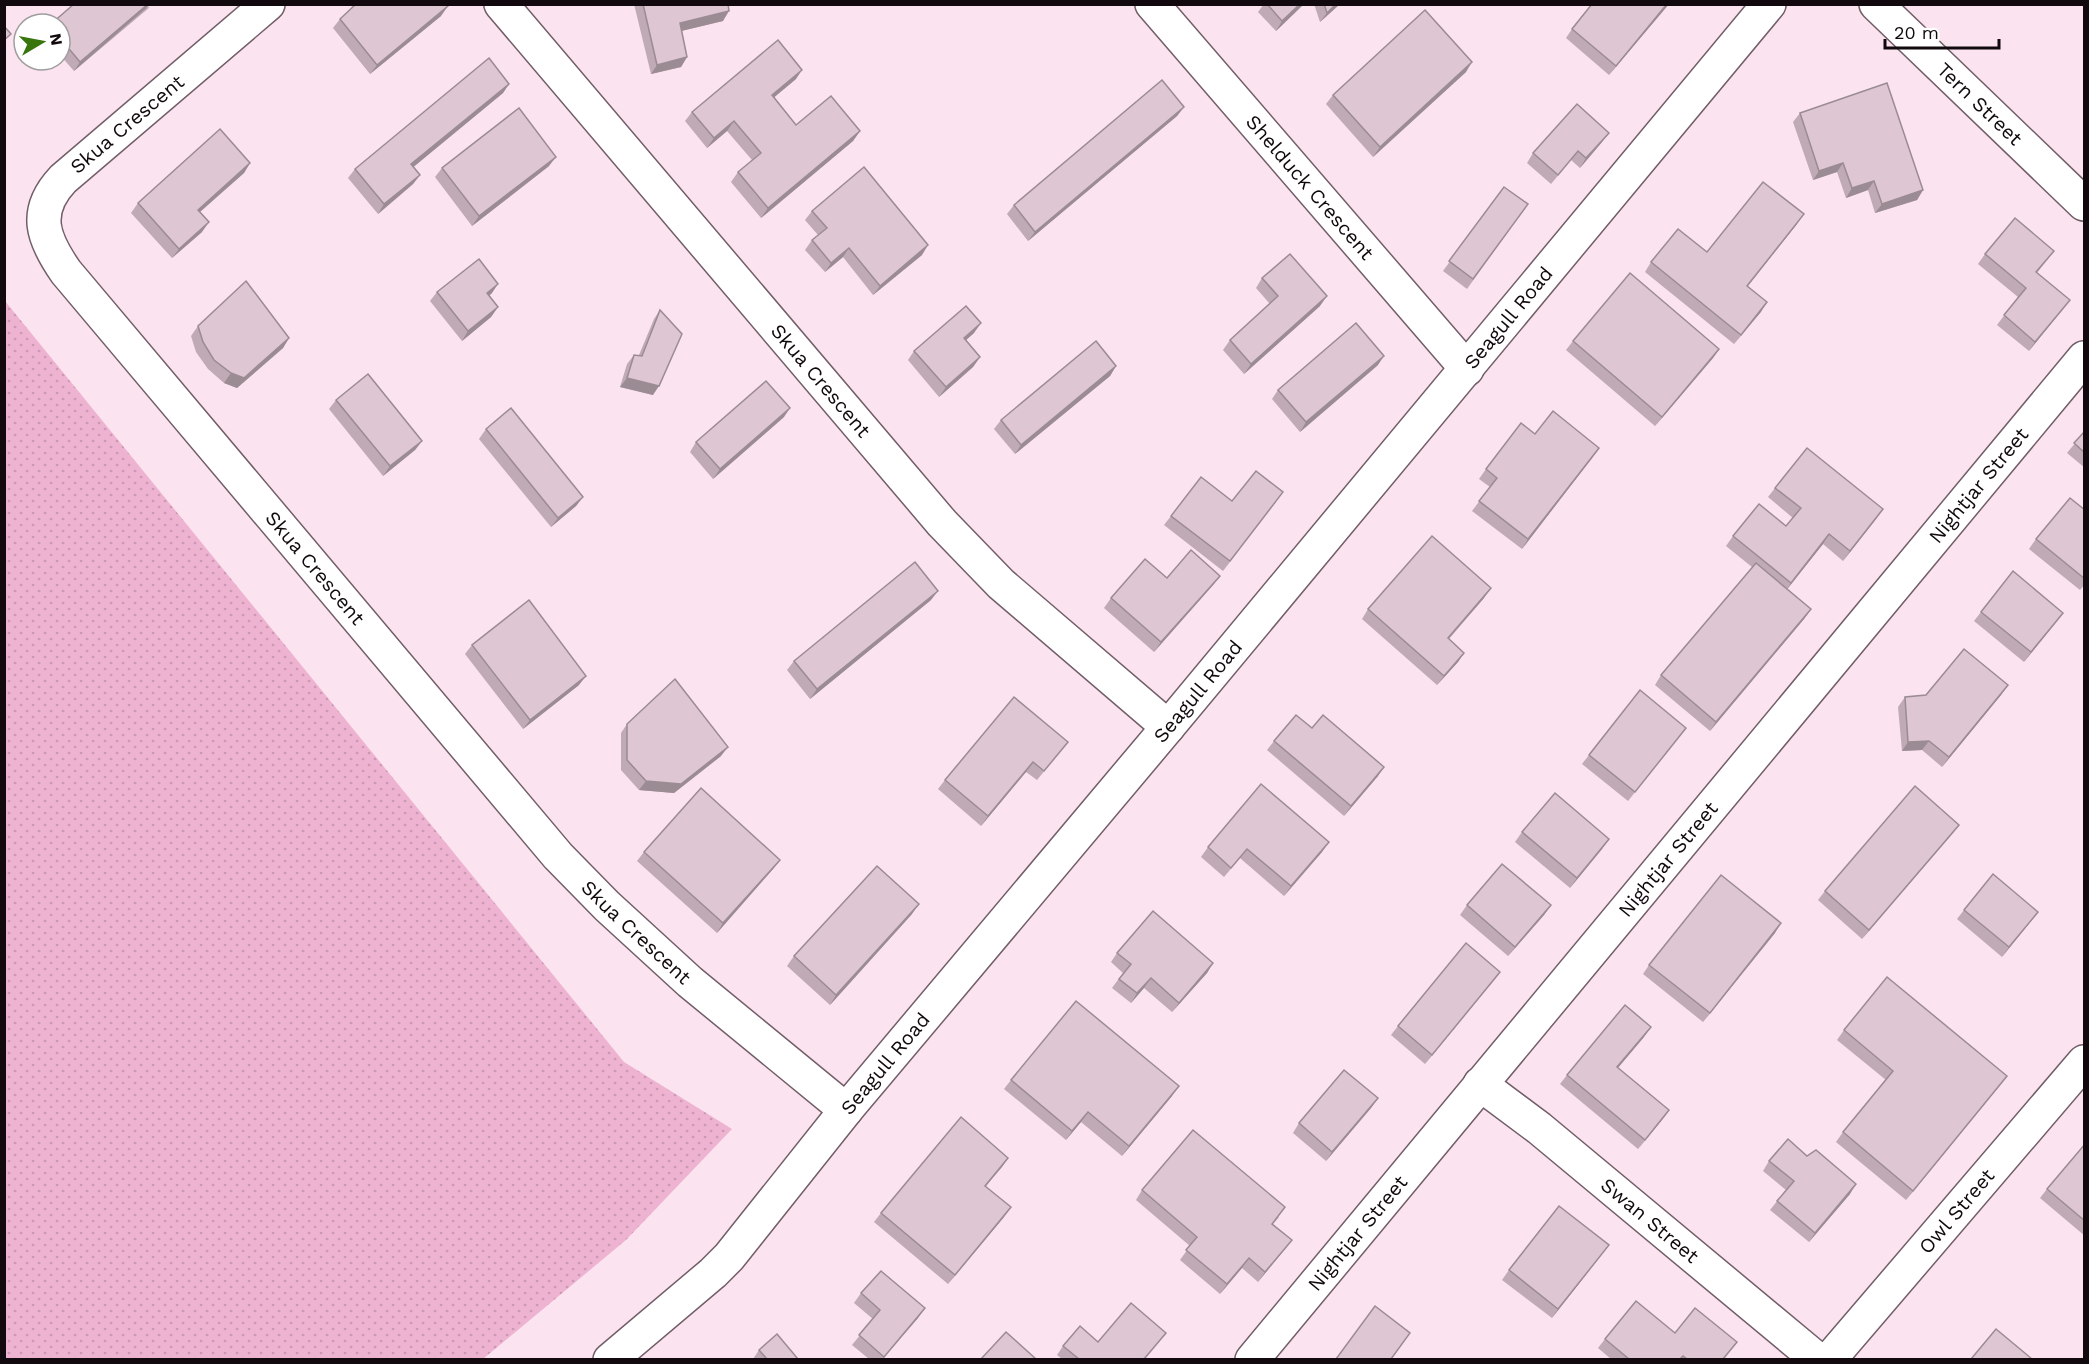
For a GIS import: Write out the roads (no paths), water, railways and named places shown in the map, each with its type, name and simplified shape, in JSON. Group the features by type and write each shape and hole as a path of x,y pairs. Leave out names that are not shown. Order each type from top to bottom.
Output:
{"street":[{"name":"Skua Crescent","path":"268,4 52,190 44,216 45,236 52,252 81,290 558,856 607,906 690,982 846,1110"},
{"name":"Skua Crescent","path":"501,4 942,523 1001,584 1168,727"},
{"name":"Shelduck Crescent","path":"1152,4 1467,369"},
{"name":"Seagull Road","path":"610,1359 729,1257 846,1110 1467,369 1769,4"},
{"name":"Tern Street","path":"1876,4 2085,204"},
{"name":"Nightjar Street","path":"1252,1359 2085,358"},
{"name":"Owl Street","path":"1829,1359 2085,1062"},
{"name":"Swan Street","path":"1480,1084 1539,1128 1818,1359"}]}
